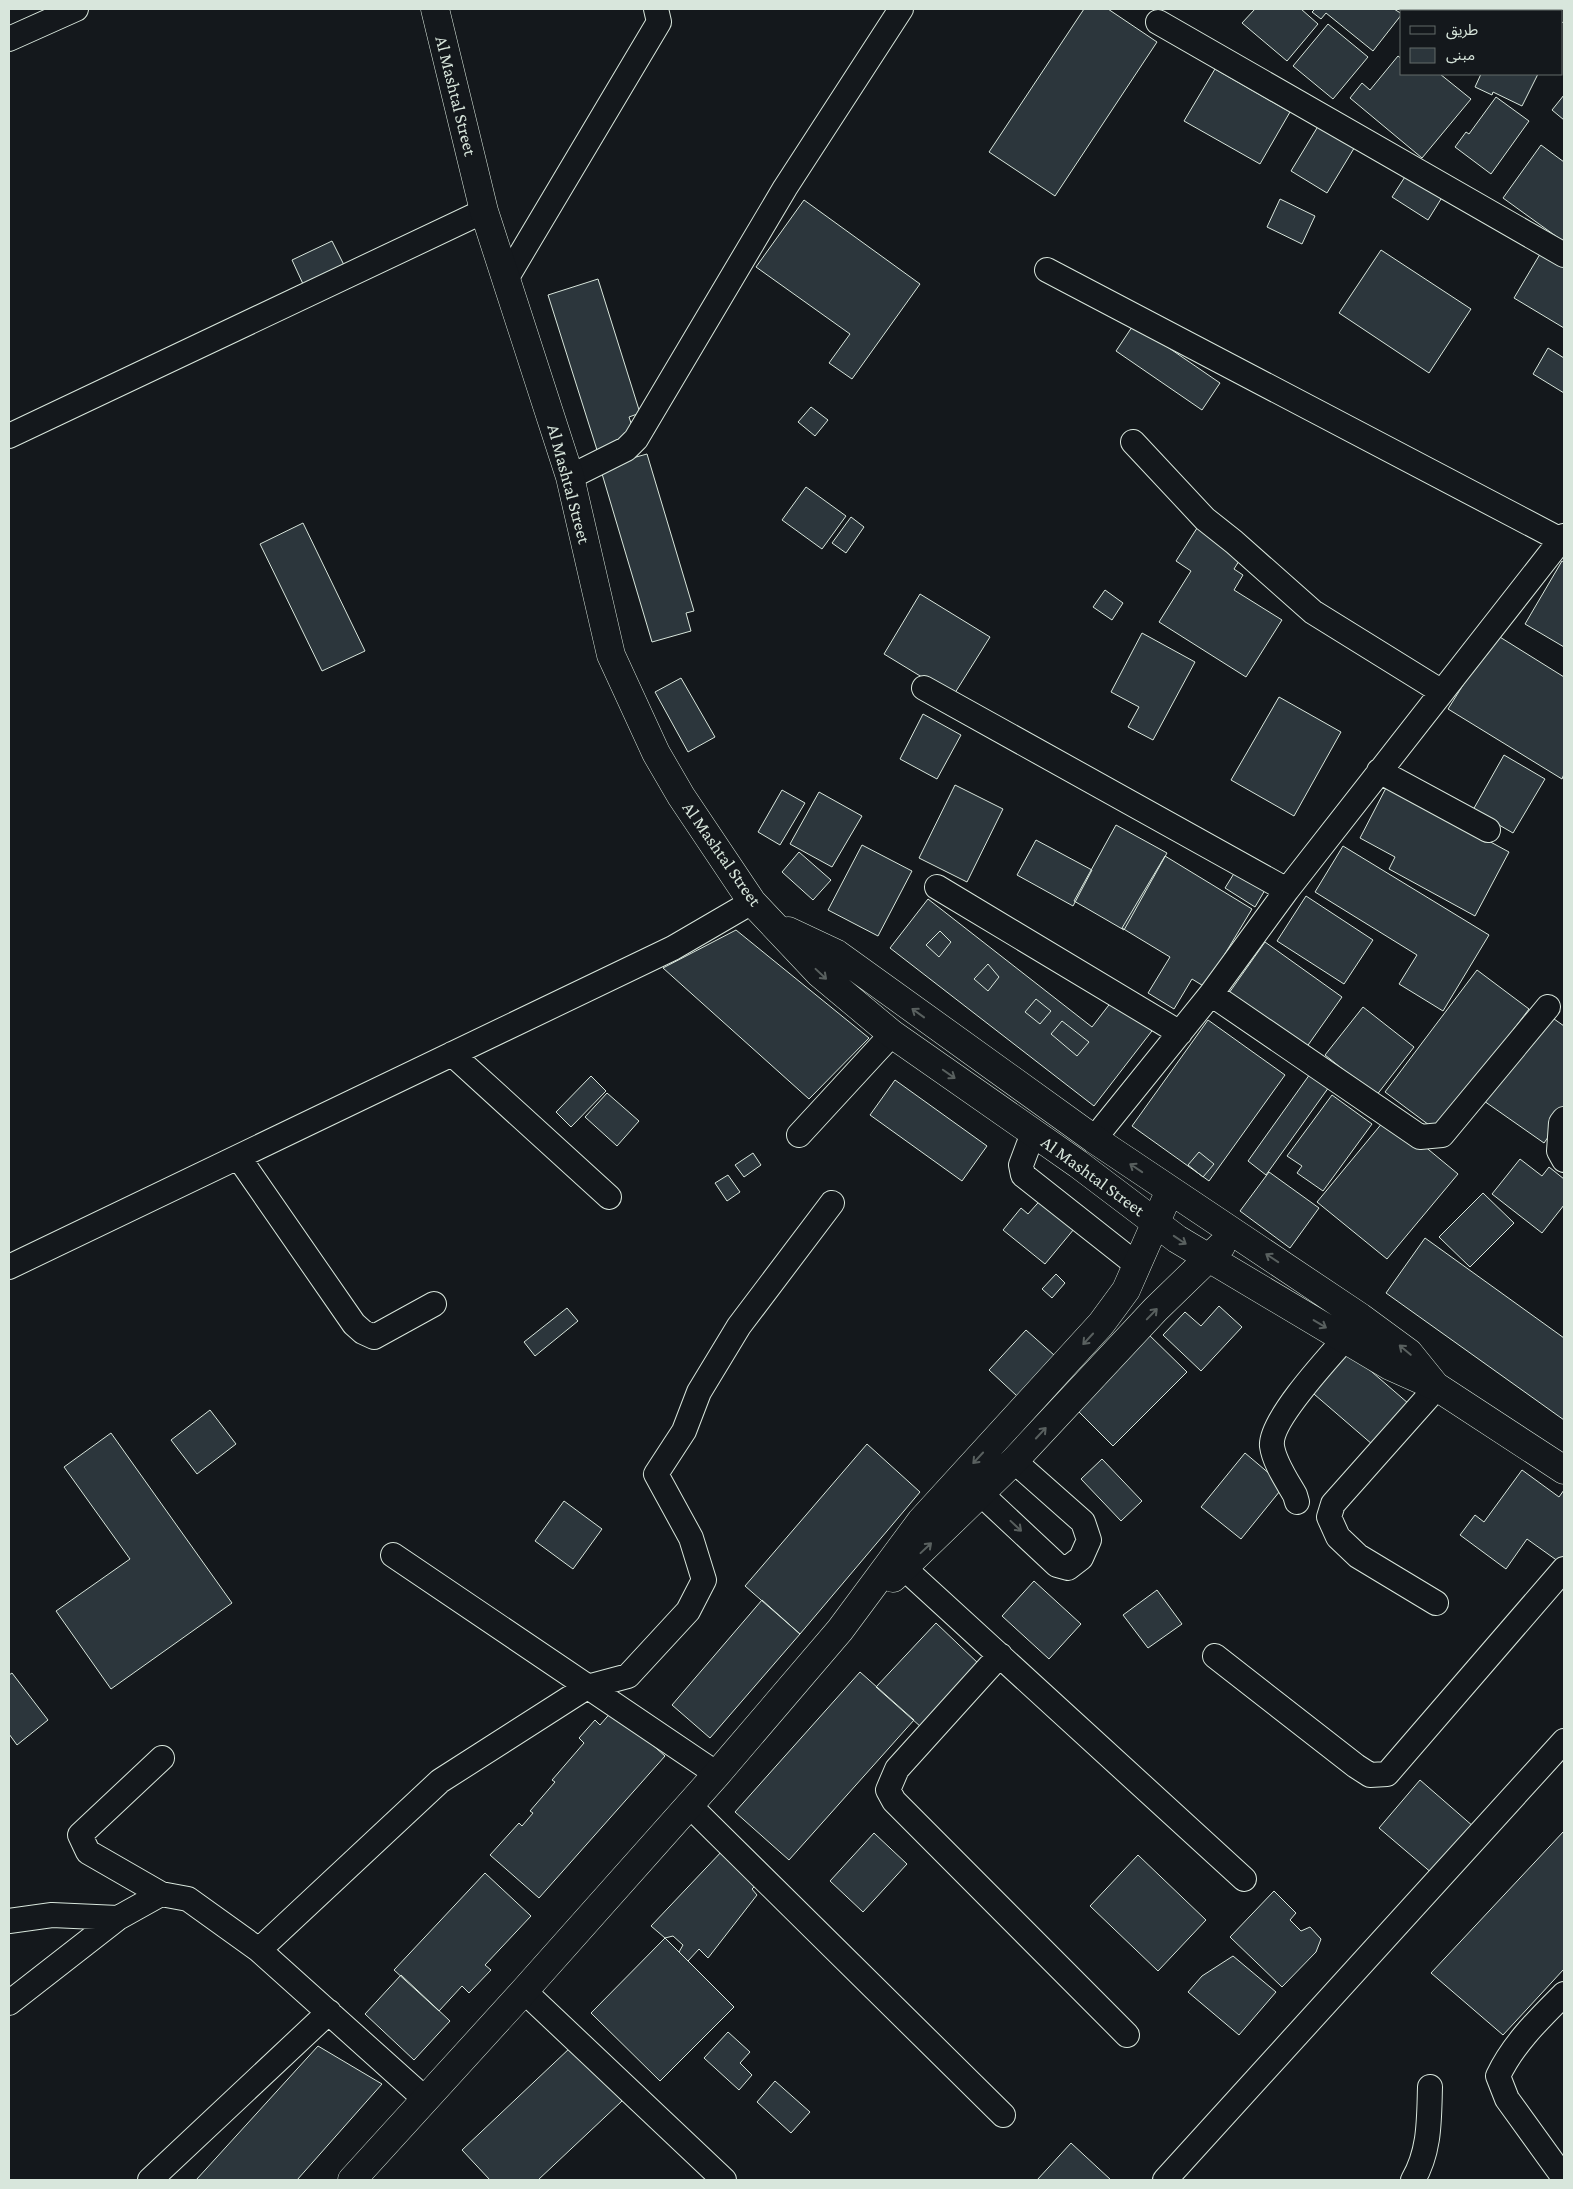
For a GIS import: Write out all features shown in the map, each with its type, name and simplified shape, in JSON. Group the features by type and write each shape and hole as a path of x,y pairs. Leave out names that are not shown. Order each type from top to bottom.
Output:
{"main road":[{"name":"Al Mashtal Street","path":"435,9 484,211 570,477 611,655 656,753 681,796 752,902 776,925 819,973 892,1034 1155,1220 1177,1239 1390,1366 1437,1387 1564,1470"},
{"name":"Al Mashtal Street","path":"776,925 837,954 1094,1139 1360,1317 1409,1353 1437,1387"},
{"path":"352,2180 524,1991 717,1774 840,1630 920,1521 1100,1324 1126,1290 1155,1220 1170,1190"},
{"path":"840,1630 1014,1461 1155,1310 1234,1232"}],"street":[{"path":"9,39 76,9"},
{"path":"570,477 626,449 636,439 784,188 901,9"},
{"path":"506,279 661,13"},
{"path":"1158,22 1564,255"},
{"path":"9,436 484,211"},
{"path":"1047,270 1563,538 1286,890 1211,994 1094,1139"},
{"path":"1134,442 1205,519 1314,612 1442,692"},
{"path":"924,688 1286,890"},
{"path":"1380,771 1488,830"},
{"path":"936,887 1180,1033"},
{"path":"9,1267 673,948 752,902"},
{"path":"1211,994 1420,1137 1429,1138 1442,1135 1548,1007"},
{"path":"799,1135 892,1034"},
{"path":"452,1054 609,1197"},
{"path":"1564,1119 1561,1122 1559,1151 1564,1160"},
{"path":"1033,1133 1021,1165 1023,1175 1137,1265"},
{"path":"239,1158 354,1324 363,1332 374,1337 434,1304"},
{"path":"259,1950 440,1781 587,1687 628,1676 688,1611 704,1580 692,1538 656,1474 684,1431 699,1392 739,1326 832,1203"},
{"path":"1297,1502 1272,1447 1272,1435 1310,1379 1345,1339"},
{"path":"1436,1604 1358,1556 1338,1537 1329,1517 1333,1504 1437,1387"},
{"path":"980,1493 1057,1565 1068,1568 1081,1558 1089,1540 1083,1522 1014,1461"},
{"path":"393,1555 717,1774"},
{"path":"904,1568 1244,1879"},
{"path":"1215,1656 1356,1766 1370,1774 1387,1774 1564,1569"},
{"path":"1000,1655 897,1769 888,1790 894,1801 1127,2035"},
{"path":"1165,2180 1564,1741"},
{"path":"162,1758 80,1835 88,1852 161,1894 188,1899 259,1950 425,2099"},
{"path":"689,1805 1003,2115"},
{"path":"9,2003 118,1918 161,1894"},
{"path":"9,1921 52,1915 118,1918"},
{"path":"524,1991 724,2180"},
{"path":"1564,1994 1531,2028 1506,2060 1498,2076 1507,2099 1564,2178"},
{"path":"150,2180 329,2012"},
{"path":"1413,2180 1422,2165 1428,2140 1430,2087"}],"building":[{"path":"1084,9 1108,9 1157,42 1055,196 989,152"},
{"path":"1255,9 1301,9 1318,24 1287,61 1242,23"},
{"path":"1315,9 1394,9 1400,13 1400,17 1373,51 1326,13 1321,19 1312,12"},
{"path":"1446,9 1448,10 1414,10"},
{"path":"1328,24 1368,57 1333,99 1293,66"},
{"path":"1398,56 1400,58 1400,75 1441,75 1471,99 1422,158 1350,98 1362,83 1370,90"},
{"path":"1215,69 1290,112 1260,164 1184,121"},
{"path":"1481,75 1538,75 1522,106 1493,92 1492,95 1475,87"},
{"path":"1564,95 1564,120 1552,110"},
{"path":"1496,97 1529,121 1491,174 1455,147 1466,132 1469,134"},
{"path":"1320,123 1356,145 1327,193 1291,171"},
{"path":"1541,145 1564,162 1564,242 1503,198"},
{"path":"1410,169 1446,191 1428,220 1392,197"},
{"path":"1280,199 1315,216 1302,244 1267,227"},
{"path":"804,200 920,284 852,379 829,363 850,334 756,267"},
{"path":"1549,239 1564,248 1564,328 1514,298"},
{"path":"332,241 344,265 303,284 292,260"},
{"path":"1381,250 1471,309 1429,373 1339,313"},
{"path":"598,279 640,413 629,417 636,438 597,450 548,295"},
{"path":"1134,324 1220,383 1202,410 1116,351"},
{"path":"1548,348 1564,358 1564,393 1533,374"},
{"path":"811,407 828,420 815,436 798,422"},
{"path":"647,454 694,611 686,613 691,631 652,642 600,467"},
{"path":"806,487 846,516 822,549 782,520"},
{"path":"851,517 864,527 846,553 832,543"},
{"path":"303,523 365,651 322,671 260,544"},
{"path":"1199,525 1244,553 1234,569 1243,575 1234,590 1282,620 1246,677 1159,622 1191,571 1176,561"},
{"path":"1562,561 1564,562 1564,647 1525,624"},
{"path":"1105,590 1123,603 1112,620 1093,607"},
{"path":"920,594 990,637 953,696 884,654"},
{"path":"1142,633 1195,662 1153,740 1128,727 1139,707 1111,692"},
{"path":"1495,634 1564,677 1564,774 1562,779 1448,709"},
{"path":"681,678 715,737 688,752 655,692"},
{"path":"1279,697 1341,732 1294,816 1231,780"},
{"path":"923,714 961,735 937,779 900,759"},
{"path":"1504,755 1545,779 1513,833 1473,810"},
{"path":"955,785 1003,809 967,882 919,858"},
{"path":"1387,786 1509,852 1475,916 1389,869 1395,857 1360,838"},
{"path":"782,790 805,803 780,845 758,832"},
{"path":"819,792 862,816 832,867 790,844"},
{"path":"1116,825 1167,853 1124,930 1074,901"},
{"path":"1036,840 1092,870 1073,906 1017,875"},
{"path":"862,845 912,871 878,936 828,910"},
{"path":"1343,846 1489,935 1443,1011 1399,984 1417,955 1315,892"},
{"path":"799,852 831,880 813,900 782,872"},
{"path":"1165,856 1252,909 1205,987 1192,979 1174,1009 1148,993 1170,957 1122,928"},
{"path":"1238,867 1268,885 1255,907 1225,888"},
{"path":"1306,896 1373,940 1344,984 1277,941"},
{"path":"928,899 1092,1027 1115,997 1155,1027 1094,1106 890,948"},
{"path":"736,930 869,1038 809,1099 663,968"},
{"path":"940,931 951,942 939,957 926,945"},
{"path":"1265,942 1342,997 1306,1048 1229,993"},
{"path":"988,964 999,977 988,991 974,979"},
{"path":"1477,970 1529,1009 1437,1131 1385,1092"},
{"path":"1036,999 1051,1011 1040,1024 1025,1012"},
{"path":"1363,1007 1414,1047 1376,1096 1325,1055"},
{"path":"1547,1014 1564,1026 1564,1114 1544,1143 1484,1101"},
{"path":"1208,1020 1285,1075 1209,1181 1132,1126"},
{"path":"1062,1021 1089,1042 1077,1056 1051,1034"},
{"path":"1315,1067 1334,1080 1266,1175 1248,1161"},
{"path":"591,1076 606,1091 571,1127 556,1112"},
{"path":"895,1080 987,1146 962,1181 870,1115"},
{"path":"607,1093 639,1121 617,1146 585,1117"},
{"path":"1332,1095 1372,1124 1323,1191 1297,1173 1302,1166 1287,1156"},
{"path":"1388,1116 1458,1174 1387,1259 1317,1202"},
{"path":"1199,1152 1214,1164 1203,1177 1188,1165"},
{"path":"753,1153 761,1165 744,1177 735,1165"},
{"path":"1520,1159 1542,1176 1549,1167 1564,1179 1564,1205 1542,1233 1492,1194"},
{"path":"1269,1172 1319,1208 1290,1248 1240,1211"},
{"path":"728,1175 740,1192 727,1201 715,1183"},
{"path":"1483,1193 1514,1223 1470,1267 1439,1237"},
{"path":"1045,1195 1079,1223 1045,1264 1003,1230 1021,1208 1028,1214"},
{"path":"1425,1238 1564,1338 1564,1420 1386,1293"},
{"path":"1056,1274 1065,1283 1052,1298 1042,1289"},
{"path":"1219,1306 1242,1327 1201,1371 1163,1335 1185,1312 1201,1326"},
{"path":"567,1308 578,1321 535,1356 524,1342"},
{"path":"1026,1330 1054,1355 1017,1396 989,1370"},
{"path":"1145,1331 1187,1372 1113,1446 1072,1405"},
{"path":"1343,1347 1416,1410 1380,1451 1307,1388"},
{"path":"210,1410 236,1444 197,1474 171,1440"},
{"path":"111,1433 232,1603 111,1689 56,1611 130,1559 64,1467"},
{"path":"867,1444 920,1492 800,1634 745,1586"},
{"path":"1245,1453 1284,1486 1241,1539 1201,1507"},
{"path":"1102,1459 1142,1501 1121,1521 1081,1479"},
{"path":"1522,1470 1559,1497 1564,1490 1564,1561 1562,1564 1527,1539 1506,1569 1460,1535 1475,1515 1484,1522"},
{"path":"564,1501 602,1529 573,1569 535,1541"},
{"path":"1034,1581 1081,1624 1049,1659 1002,1616"},
{"path":"1157,1590 1182,1624 1148,1648 1123,1615"},
{"path":"762,1600 800,1634 710,1738 672,1705"},
{"path":"936,1623 980,1665 921,1727 876,1687"},
{"path":"860,1672 914,1720 789,1860 735,1812"},
{"path":"12,1673 48,1720 17,1745 9,1734 9,1675"},
{"path":"613,1710 665,1756 539,1898 490,1855 519,1823 522,1826 533,1813 530,1811 555,1782 552,1780 584,1743 579,1738 595,1720 600,1725"},
{"path":"1420,1780 1474,1827 1433,1874 1379,1828"},
{"path":"1564,1831 1564,1969 1503,2035 1431,1973"},
{"path":"874,1833 907,1864 863,1912 830,1881"},
{"path":"724,1849 759,1882 752,1889 757,1895 708,1958 699,1949 688,1961 679,1952 683,1945 673,1936 665,1938 651,1926"},
{"path":"1138,1855 1206,1920 1158,1971 1090,1906"},
{"path":"485,1873 531,1916 485,1965 491,1970 469,1993 462,1986 439,2011 394,1970"},
{"path":"1274,1891 1296,1913 1290,1920 1301,1931 1310,1927 1321,1939 1316,1952 1282,1987 1230,1937"},
{"path":"665,1938 734,2007 660,2081 591,2013"},
{"path":"1233,1956 1276,1992 1239,2035 1188,1992 1202,1976"},
{"path":"401,1975 450,2021 414,2060 365,2014"},
{"path":"728,2032 750,2052 740,2063 752,2075 739,2090 704,2058"},
{"path":"318,2046 382,2084 297,2180 196,2180"},
{"path":"571,2047 622,2101 538,2180 490,2180 462,2150"},
{"path":"775,2081 810,2112 791,2133 757,2102"},
{"path":"1071,2143 1111,2180 1037,2180"}]}
